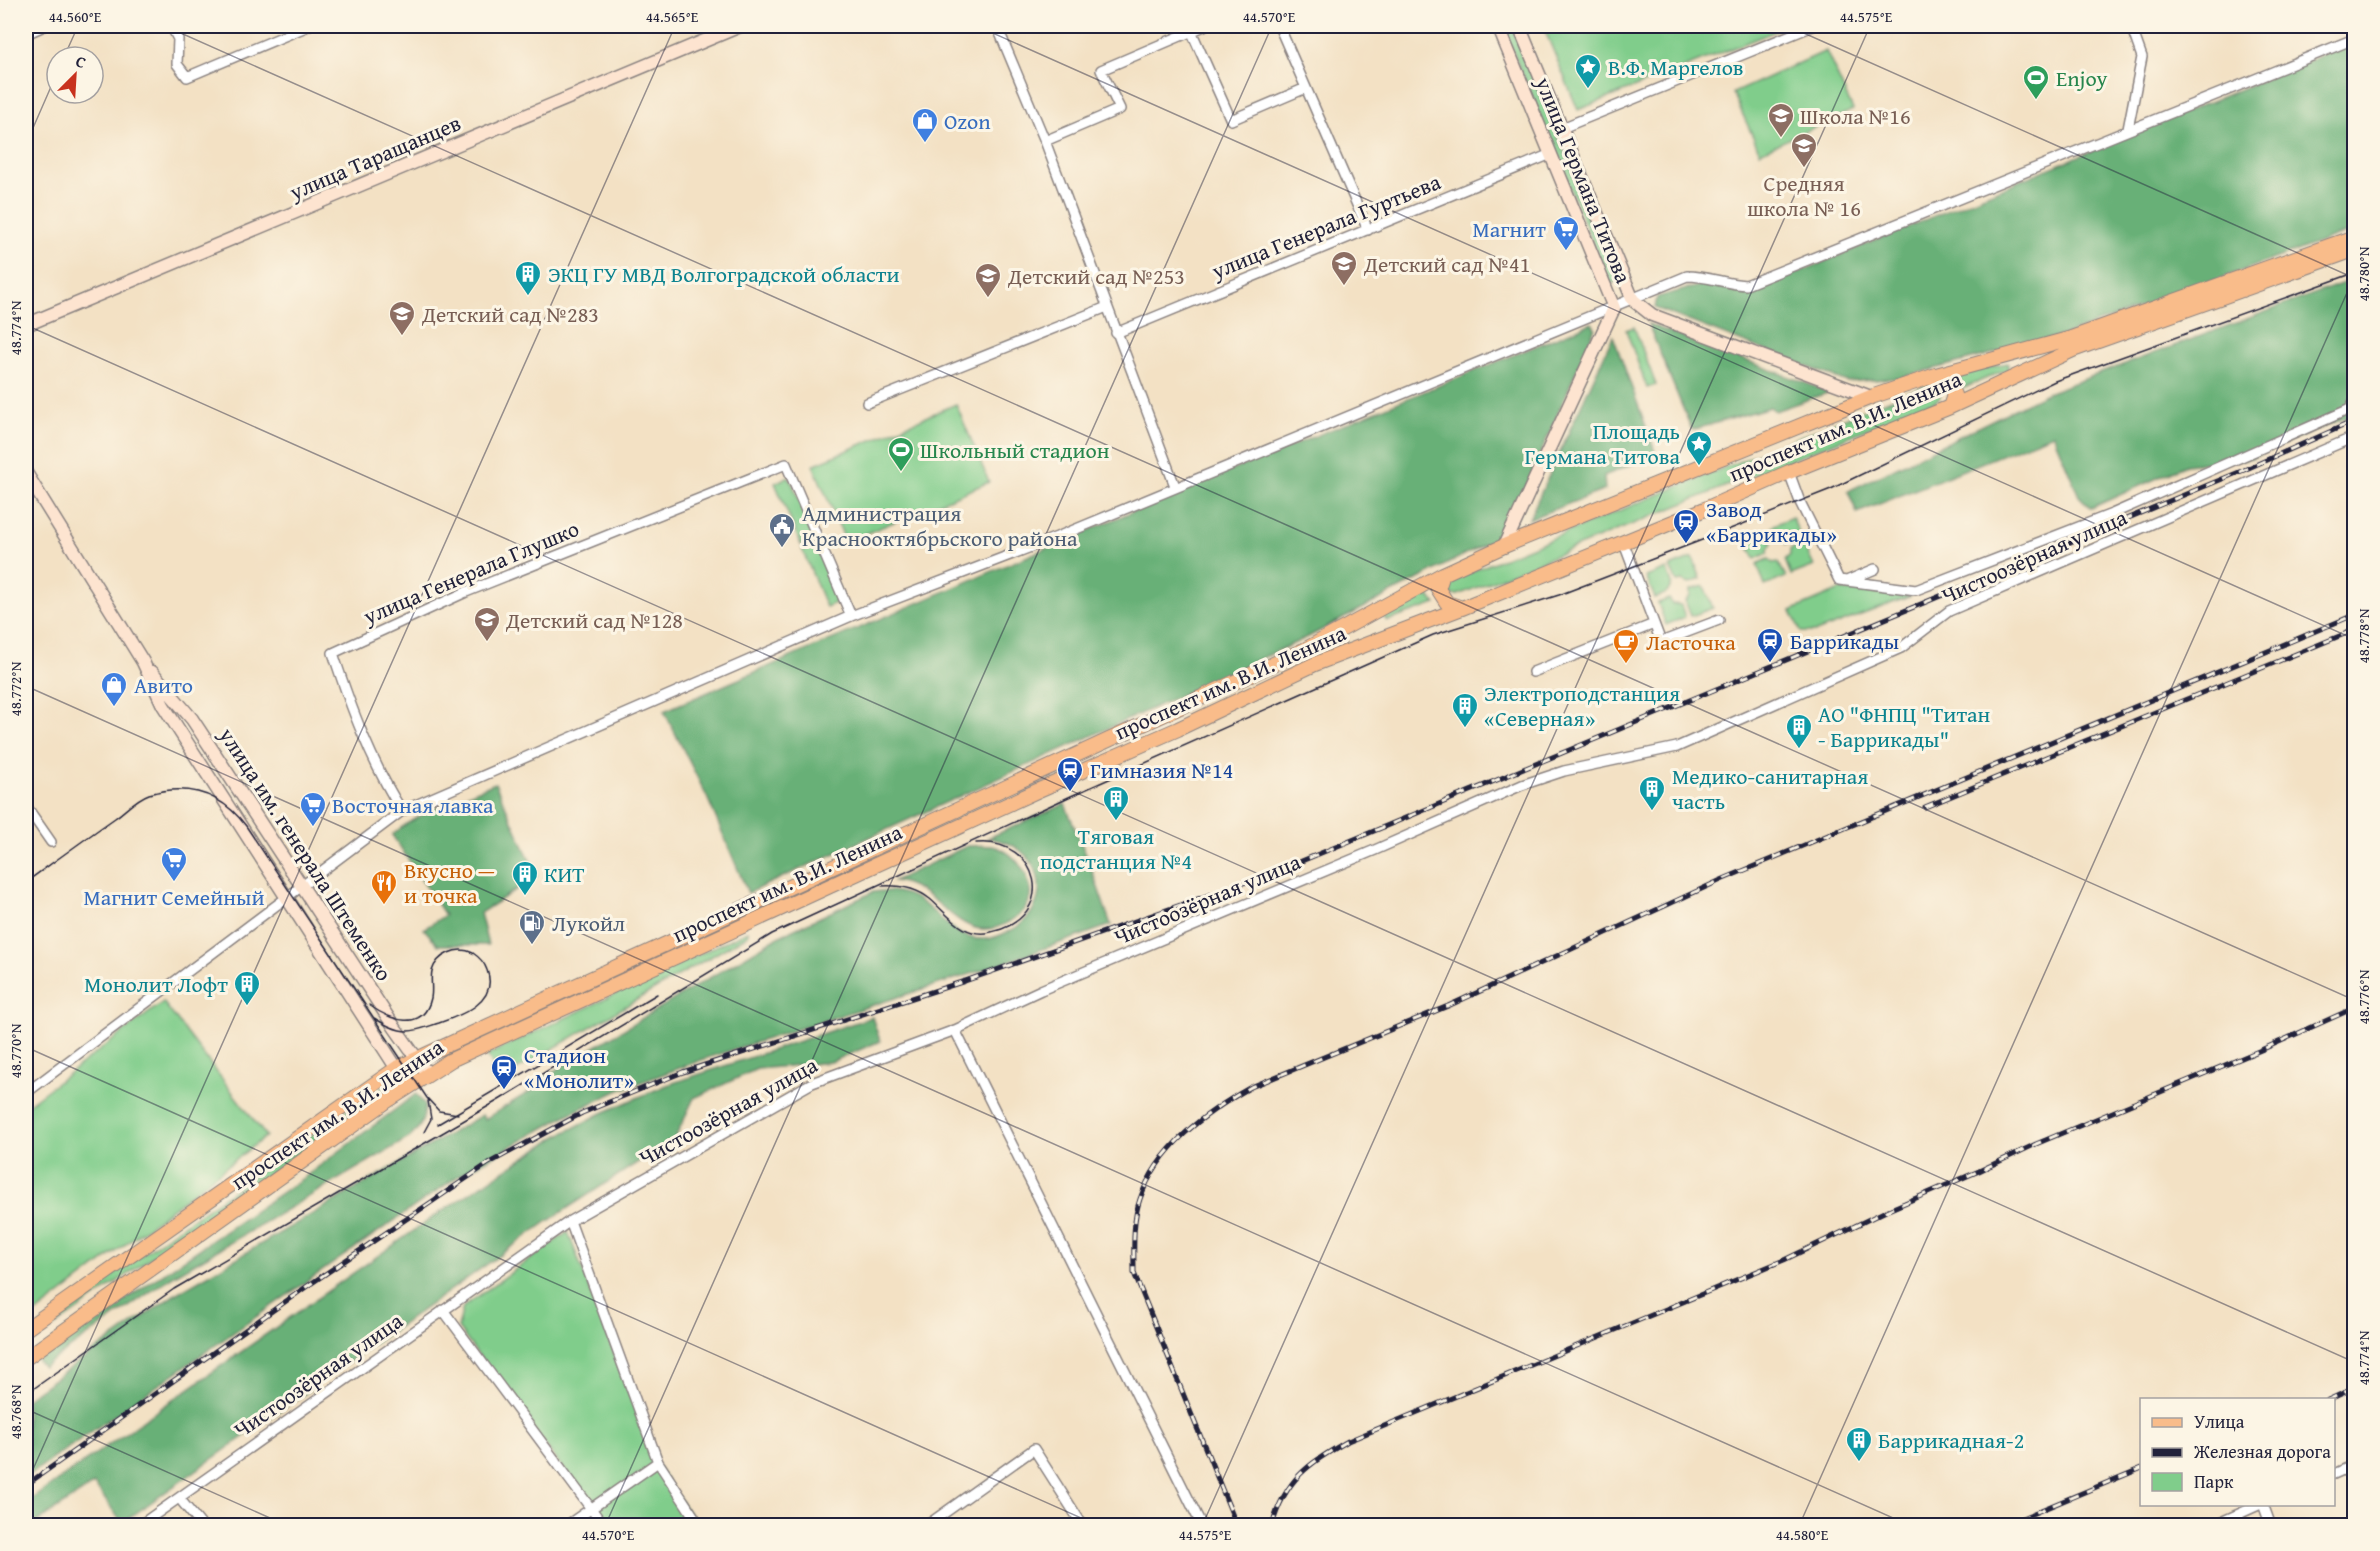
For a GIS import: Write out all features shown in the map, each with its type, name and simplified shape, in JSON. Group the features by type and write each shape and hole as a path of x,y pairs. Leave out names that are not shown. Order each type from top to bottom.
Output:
{"main road":[{"name":"проспект им. В.И. Ленина","path":"26,1329 397,1068 1306,649 1443,574 1504,546 1871,396 1936,375 2068,339 2355,237"},
{"name":"проспект им. В.И. Ленина","path":"27,1354 408,1086 472,1050 1178,729 1315,664 1462,608 1950,407 2073,350 2355,250"},
{"path":"1936,375 1949,384 1954,395 1950,407"},
{"path":"1443,574 1438,589 1446,603 1462,608"}],"street":[{"path":"26,34 44,26"},
{"path":"171,26 178,39 177,64 187,77 308,26"},
{"name":"улица Таращанцев","path":"26,325 740,26"},
{"path":"997,26 1045,141 1175,486"},
{"path":"1045,141 1120,109 1101,70 1190,28 1204,26"},
{"path":"1279,26 1368,230"},
{"name":"улица Германа Титова","path":"1498,26 1614,308 1504,546"},
{"name":"улица Германа Титова","path":"1519,26 1633,300 1652,315 1871,396"},
{"path":"1562,128 1813,26"},
{"path":"2128,129 2142,57 2131,26"},
{"path":"1190,28 1231,120 1306,88"},
{"path":"26,1093 402,811 851,616 1057,537 1175,486 1614,308 1687,276 1701,276 1746,285 2355,39"},
{"name":"улица Генерала Гуртьева","path":"1116,333 1551,154"},
{"path":"867,403 1107,307"},
{"path":"1789,472 1800,502 1839,580 1916,590 2112,514 2280,442 2350,409 2355,402"},
{"name":"Чистоозёрная улица","path":"139,1526 570,1221 812,1083 956,1030 1041,990 1375,850 1522,785 1564,771 1677,747 1901,648 1950,611 2355,436"},
{"name":"улица Генерала Глушко","path":"402,811 384,782 349,704 333,653 465,592 786,464 851,616"},
{"name":"улица им. генерала Штеменко","path":"26,473 143,662 167,712 408,1086"},
{"path":"1623,542 1661,642 1719,621"},
{"path":"1847,581 1875,569"},
{"path":"1533,672 1654,624"},
{"name":"улица им. генерала Штеменко","path":"143,662 192,719 301,886 428,1073"},
{"path":"26,806 51,842"},
{"path":"956,1030 1202,1526"},
{"path":"570,1221 658,1462 700,1526"},
{"path":"443,1310 604,1526"},
{"path":"926,1526 1034,1449 1083,1526"},
{"path":"566,1526 658,1462"},
{"path":"2335,1474 2355,1465"},
{"path":"179,1498 202,1526"},
{"path":"2212,1526 2257,1506"},
{"path":"2263,1506 2271,1526"}],"green space":[{"path":"1502,26 1512,26 1618,281 1610,284"},
{"path":"1543,26 1788,26 1578,110"},
{"path":"2354,42 2354,230 2064,335 1899,378 1847,382 1655,308 1657,297 1702,285 1751,292"},
{"path":"1826,51 1853,110 1760,152 1733,93"},
{"path":"2354,279 2354,414 2251,458 2186,465 2091,508 2079,496 2053,434 1857,513 1848,491 2047,393"},
{"path":"1592,323 1595,328 1506,533 1308,637 748,893 707,797 664,711 1176,493"},
{"path":"1648,324 1830,392 1775,411 1770,407 1692,430"},
{"path":"1634,327 1656,385 1647,388 1626,330"},
{"path":"1613,336 1656,454 1604,476 1605,490 1529,519"},
{"path":"2008,363 2008,369 1962,389 1961,381 1956,375"},
{"path":"1928,384 1938,387 1940,397 1936,401 1458,595 1452,595 1446,589 1445,584 1453,579"},
{"name":"Школьный стадион","path":"956,404 989,482 846,542 813,465"},
{"path":"789,476 816,539 801,545 775,483"},
{"path":"1792,517 1801,538 1786,544 1783,541 1777,541 1772,526"},
{"path":"1766,529 1772,544 1768,553 1755,559 1744,537"},
{"path":"818,543 842,600 826,607 802,549"},
{"path":"1803,544 1814,566 1791,575 1785,560 1790,555 1790,549"},
{"path":"1693,558 1701,579 1688,584 1682,581 1677,582 1670,567"},
{"path":"1769,559 1773,563 1778,562 1786,577 1765,586 1757,564"},
{"path":"1667,569 1672,584 1667,593 1655,598 1646,577"},
{"path":"1704,586 1713,608 1691,616 1685,601 1690,596 1690,590"},
{"path":"1430,589 1429,597 1436,604 1387,621 1383,616"},
{"path":"1840,590 1911,596 1816,632 1801,632 1791,611"},
{"path":"1669,599 1673,604 1681,605 1685,617 1666,625 1658,603"},
{"path":"495,783 537,876 480,913 488,945 438,945 424,929 445,915 392,835 416,818"},
{"path":"1065,804 1089,862 1111,925 983,970 707,1058 617,1091 567,1115 460,1175 26,1477 26,1399 177,1293 482,1115 485,1119 539,1086 541,1079 776,938 873,892 894,892 910,896 924,904 957,932 970,937 986,939 1016,928 1026,919 1038,898 1037,874 1031,862 1017,848 1006,842 988,838"},
{"path":"967,846 999,848 1016,860 1027,878 1030,898 1026,907 1019,915 1000,926 983,929 969,925 955,917 928,895 912,886 894,881"},
{"path":"748,931 748,935 501,1079 487,1055"},
{"path":"163,1002 266,1136 26,1321 26,1106"},
{"path":"872,1017 880,1041 831,1062 757,1069 694,1098 675,1138 548,1221 122,1523 94,1484 32,1525 26,1525 26,1503 436,1215 556,1137 602,1113 667,1085"},
{"path":"382,1086 384,1090 382,1093 34,1341 27,1339 27,1335"},
{"path":"416,1094 425,1105 424,1115 419,1127 409,1138 173,1276 43,1367 37,1360 306,1176"},
{"path":"568,1232 656,1464 697,1525 605,1525 458,1328 463,1307"}],"tram line":[{"path":"26,1394 174,1289 499,1100 772,934 1071,796 1433,635 1559,595 1715,535 1831,489 2055,381 2354,273"},
{"path":"26,882 149,794 178,790 204,794 215,799 237,815 246,826 427,1098 439,1111 458,1114"},
{"path":"882,886 895,886 919,892 957,924 972,932 991,932 1013,924 1027,911 1033,896 1033,880 1027,865 1015,852 998,844 976,843"},
{"path":"369,1005 396,1019 413,1020 421,1016 427,1009 431,998 431,974 435,965 443,956 454,951 473,953 487,970 488,991 483,999 458,1016 408,1031 386,1025 374,1018"},
{"path":"438,1124 657,994"},
{"path":"424,1132 431,1119 428,1101"}],"railway":[{"path":"26,1485 306,1287 489,1163 582,1113 683,1072 965,981 1280,870 2244,470 2354,421"},
{"path":"1237,1526 1134,1273 1136,1217 1148,1180 1158,1163 1200,1120 1251,1087 1448,1006 1721,880 2354,615"},
{"path":"1925,807 2354,630"},
{"path":"1272,1526 1277,1510 1291,1485 1321,1457 1348,1441 1784,1260 1886,1211 2036,1144 2261,1050 2354,1008"},
{"path":"2332,1398 2354,1388"},
{"path":"2003,1526 2140,1469"}],"place":[{"name":"В.Ф. Маргелов","path":"1588,90"},
{"name":"Enjoy","path":"2036,101"},
{"name":"Школа №16","path":"1781,139"},
{"name":"Ozon","path":"925,144"},
{"name":"Средняя школа № 16","path":"1804,169"},
{"name":"Магнит","path":"1566,252"},
{"name":"Детский сад №41","path":"1344,287"},
{"name":"ЭКЦ ГУ МВД Волгоградской области","path":"528,297"},
{"name":"Детский сад №253","path":"988,299"},
{"name":"Детский сад №283","path":"402,337"},
{"name":"Площадь Германа Титова","path":"1699,467"},
{"name":"Школьный стадион","path":"901,473"},
{"name":"Завод «Баррикады»","path":"1686,545"},
{"name":"Администрация Краснооктябрьского района","path":"782,549"},
{"name":"Детский сад №128","path":"487,643"},
{"name":"Баррикады","path":"1770,664"},
{"name":"Ласточка","path":"1626,665"},
{"name":"Авито","path":"114,708"},
{"name":"Электроподстанция «Северная»","path":"1465,729"},
{"name":"АО \"ФНПЦ \"Титан - Баррикады\"","path":"1799,750"},
{"name":"Гимназия №14","path":"1070,793"},
{"name":"Медико-санитарная часть","path":"1652,812"},
{"name":"Тяговая подстанция №4","path":"1116,822"},
{"name":"Восточная лавка","path":"313,828"},
{"name":"Магнит Семейный","path":"174,883"},
{"name":"КИТ","path":"525,897"},
{"name":"Вкусно — и точка","path":"384,906"},
{"name":"Лукойл","path":"532,946"},
{"name":"Монолит Лофт","path":"247,1007"},
{"name":"Стадион «Монолит»","path":"504,1091"},
{"name":"Баррикадная-2","path":"1859,1463"}]}
